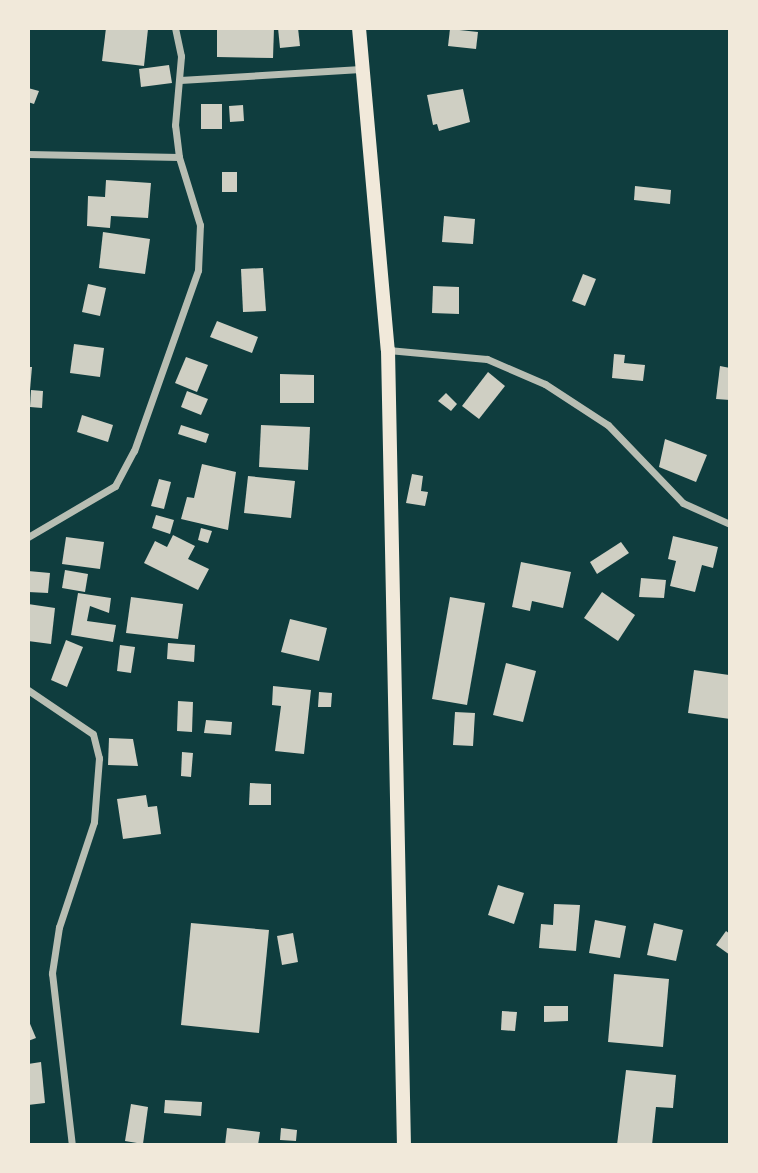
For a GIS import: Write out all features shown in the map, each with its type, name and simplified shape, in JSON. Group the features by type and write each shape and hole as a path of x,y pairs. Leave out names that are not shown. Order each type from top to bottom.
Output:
{"main road":[{"path":"359,28 388,350 404,1145"}],"street":[{"path":"28,537 115,486 134,451 198,270 200,225 179,157 175,125 181,56 176,28"},
{"path":"180,80 361,69"},
{"path":"28,154 179,157"},
{"path":"388,350 487,359 545,384 608,425 683,503 730,524"},
{"path":"28,690 93,734 99,758 94,822 59,927 52,973 72,1145"}],"building":[{"path":"106,28 148,29 144,66 102,61"},
{"path":"217,28 274,28 273,58 217,57"},
{"path":"278,28 298,28 300,46 280,48"},
{"path":"450,29 478,32 476,49 448,46"},
{"path":"169,65 172,83 141,87 139,69"},
{"path":"28,88 39,91 34,104 28,102"},
{"path":"463,89 470,122 439,131 437,124 433,125 427,95"},
{"path":"201,104 222,104 222,129 201,129"},
{"path":"243,105 244,121 230,122 229,106"},
{"path":"222,172 237,172 237,192 222,192"},
{"path":"106,180 151,183 148,218 111,216 110,228 87,226 88,196 105,197"},
{"path":"635,186 671,190 670,204 634,200"},
{"path":"444,216 475,219 473,244 442,242"},
{"path":"103,232 150,239 145,274 99,268"},
{"path":"263,268 266,311 243,312 241,269"},
{"path":"583,274 596,279 585,306 572,301"},
{"path":"88,284 106,288 100,316 82,312"},
{"path":"433,286 459,287 459,314 432,313"},
{"path":"217,321 258,337 252,353 210,337"},
{"path":"74,344 104,348 100,377 70,373"},
{"path":"614,354 625,355 624,363 645,365 643,381 612,378"},
{"path":"186,357 208,365 197,392 175,383"},
{"path":"720,366 730,368 730,400 716,399"},
{"path":"28,367 32,367 30,390 28,390"},
{"path":"488,372 505,386 479,419 462,406"},
{"path":"280,374 314,375 314,403 280,403"},
{"path":"31,390 43,391 42,408 30,407"},
{"path":"187,391 208,399 201,415 181,407"},
{"path":"446,393 457,404 451,411 438,401"},
{"path":"82,415 113,425 108,442 77,432"},
{"path":"181,425 209,434 206,443 178,434"},
{"path":"261,425 310,427 308,470 259,467"},
{"path":"665,439 707,455 696,482 659,467"},
{"path":"202,464 236,472 228,530 181,519 187,497 194,498"},
{"path":"412,474 423,476 421,491 428,492 425,506 406,503"},
{"path":"248,476 295,481 291,518 244,513"},
{"path":"159,479 171,482 164,509 151,506"},
{"path":"156,515 174,520 170,534 152,528"},
{"path":"201,528 212,531 208,543 198,540"},
{"path":"173,535 195,546 188,559 209,569 198,590 144,563 155,541 167,547"},
{"path":"673,536 718,547 713,568 702,565 695,592 670,586 676,561 668,559"},
{"path":"66,537 104,542 100,569 62,564"},
{"path":"621,542 629,553 597,574 590,562"},
{"path":"521,562 571,572 563,608 532,601 530,611 512,607"},
{"path":"65,570 88,574 85,592 62,588"},
{"path":"28,571 50,573 48,593 28,592"},
{"path":"641,578 666,580 664,598 639,597"},
{"path":"602,592 635,615 618,641 584,618"},
{"path":"78,593 111,598 109,613 90,606 87,621 116,625 113,642 71,635"},
{"path":"131,597 183,604 178,639 126,633"},
{"path":"450,597 485,603 467,705 432,699"},
{"path":"28,604 55,608 51,644 28,641"},
{"path":"290,619 327,628 319,661 281,652"},
{"path":"66,640 83,647 67,687 51,680"},
{"path":"168,643 195,645 194,662 167,659"},
{"path":"120,645 135,647 131,673 117,671"},
{"path":"506,663 536,671 523,722 493,715"},
{"path":"694,670 729,675 730,719 688,713"},
{"path":"273,686 311,690 304,754 275,751 281,706 272,705"},
{"path":"319,692 332,693 331,707 318,707"},
{"path":"178,701 193,702 192,732 177,731"},
{"path":"455,712 475,713 473,746 453,745"},
{"path":"206,720 232,722 231,735 204,733"},
{"path":"109,738 133,739 138,766 108,765"},
{"path":"182,752 193,753 191,777 181,776"},
{"path":"250,783 271,784 271,805 249,805"},
{"path":"146,795 148,807 157,806 161,834 123,839 117,799"},
{"path":"498,885 524,893 514,924 488,915"},
{"path":"554,904 580,905 576,951 539,948 541,924 553,925"},
{"path":"595,920 626,926 620,958 589,953"},
{"path":"191,923 269,930 259,1033 181,1025"},
{"path":"654,923 683,930 676,961 647,955"},
{"path":"726,931 730,934 730,955 716,945"},
{"path":"293,933 298,962 282,965 277,936"},
{"path":"614,974 669,979 663,1047 608,1042"},
{"path":"544,1006 568,1006 568,1021 544,1022"},
{"path":"502,1011 517,1012 515,1031 501,1030"},
{"path":"28,1019 36,1038 28,1041"},
{"path":"41,1062 45,1103 28,1105 28,1064"},
{"path":"626,1070 676,1075 673,1108 656,1107 652,1145 617,1145"},
{"path":"165,1100 202,1102 201,1116 164,1113"},
{"path":"131,1104 148,1107 143,1144 125,1141"},
{"path":"227,1128 260,1132 258,1145 225,1145"},
{"path":"281,1128 297,1130 296,1141 280,1140"}]}
